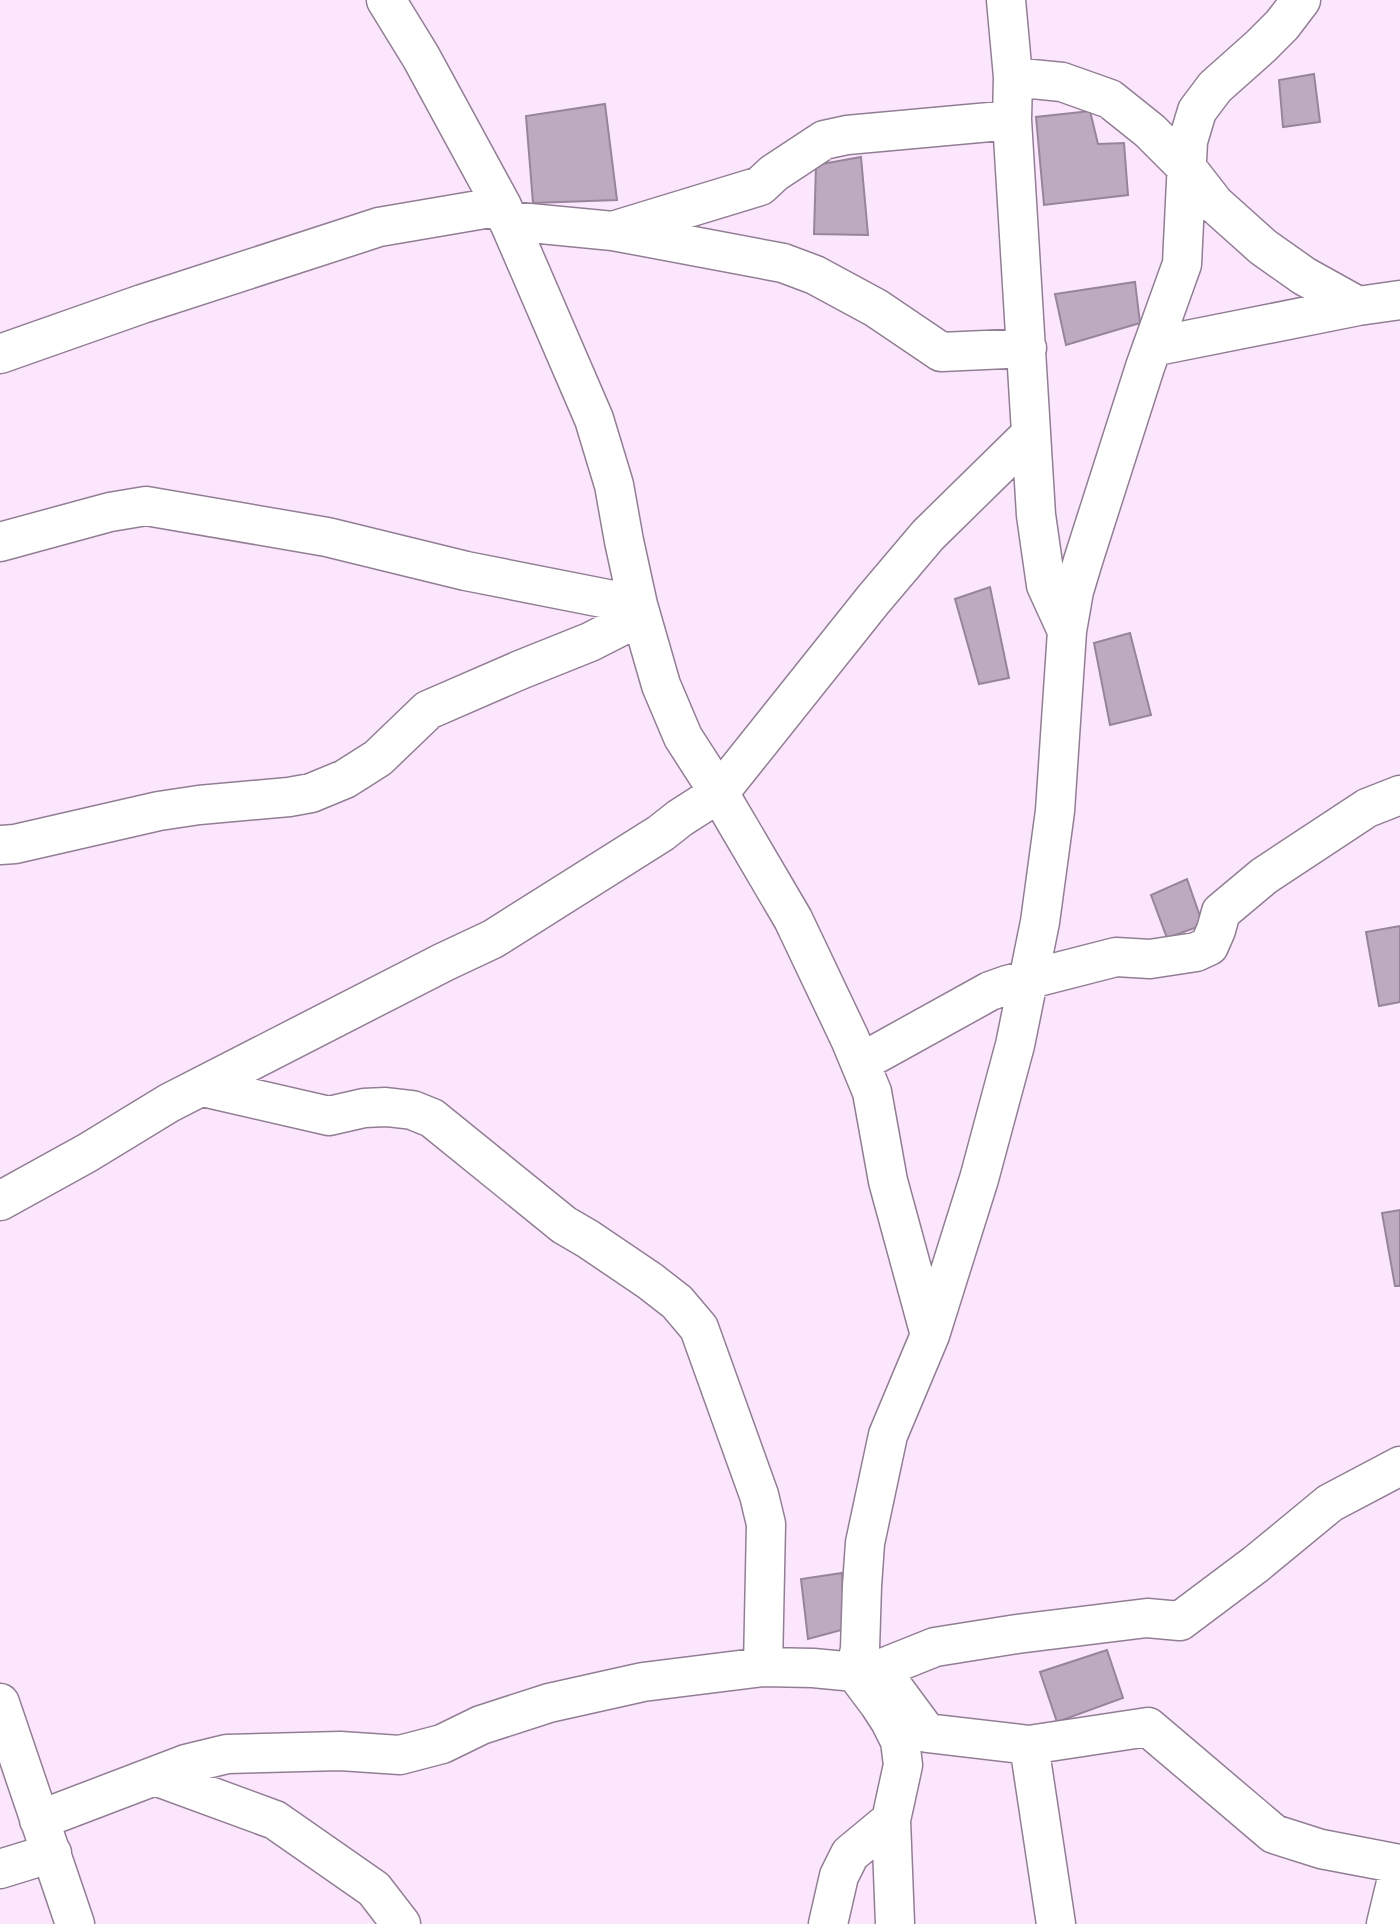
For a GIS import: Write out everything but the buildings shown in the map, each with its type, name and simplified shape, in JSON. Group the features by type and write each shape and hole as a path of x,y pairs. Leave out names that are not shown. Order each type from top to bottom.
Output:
{"street":[{"path":"386,0 421,57 505,213 594,419 614,485 640,611 661,685 683,737 793,919 872,1092 888,1181 930,1335"},
{"path":"1006,0 1013,78 1012,120 1037,514 1046,585 1067,631"},
{"path":"895,1924 891,1820 903,1766 900,1741 879,1704 860,1649 865,1543 873,1500 888,1435 930,1335 979,1179 1016,1045 1040,922 1055,811 1067,631 1074,591 1152,347 1182,264 1188,141 1197,111 1215,88 1282,25 1301,0"},
{"path":"1013,78 1062,82 1110,99 1150,131 1187,168 1214,204 1263,247 1304,275 1358,306"},
{"path":"613,231 760,186 774,173 824,140 847,135 1012,120"},
{"path":"0,354 142,304 379,227 505,213 783,263 876,308 941,352 1027,348"},
{"path":"1152,347 1400,300"},
{"path":"0,1201 169,1103 493,939 661,833 719,793 873,600 928,536 1031,434"},
{"path":"0,542 110,512 146,506 327,537 640,611"},
{"path":"0,845 15,844 159,811 311,793 345,779 379,758 428,710 590,642 640,611"},
{"path":"860,1063 990,991 1116,957 1150,959 1209,946 1221,912 1264,876 1367,808 1400,795"},
{"path":"203,1087 329,1115 386,1107 412,1110 432,1118 564,1225 677,1302 699,1328 759,1495 766,1524 763,1667"},
{"path":"0,1869 46,1836 155,1776 186,1764 227,1754 340,1751 400,1755 442,1744 481,1725 549,1703 643,1682 763,1667 867,1670 935,1647 1017,1634 1147,1618 1180,1621 1256,1564 1330,1503 1400,1466"},
{"path":"867,1670 927,1734 1029,1745 1148,1727 1274,1834 1321,1849 1400,1865 1386,1924"},
{"path":"0,1703 75,1924"},
{"path":"1029,1745 1056,1924"},
{"path":"155,1776 275,1820 374,1889 401,1924"},
{"path":"828,1924 839,1876 850,1854 891,1820"}]}
